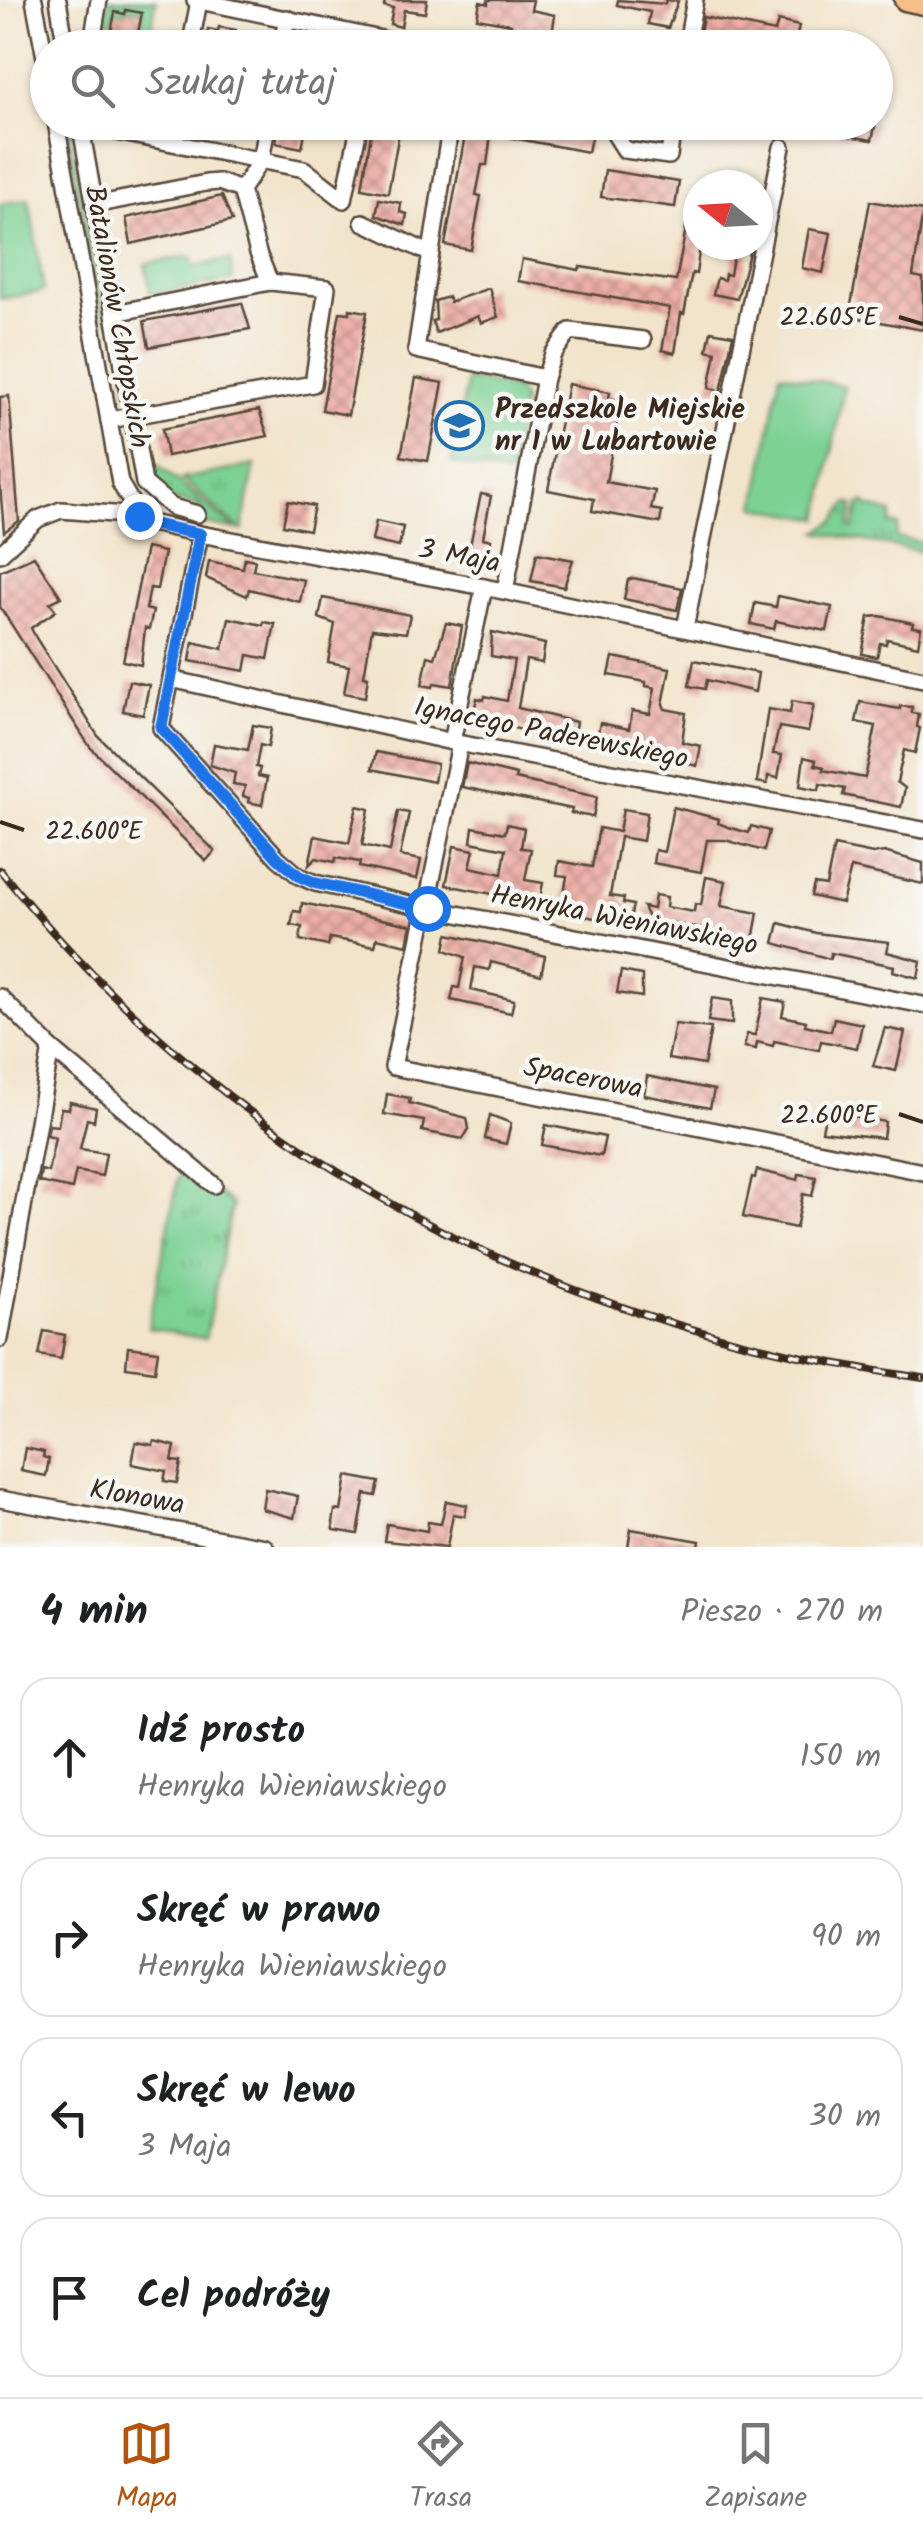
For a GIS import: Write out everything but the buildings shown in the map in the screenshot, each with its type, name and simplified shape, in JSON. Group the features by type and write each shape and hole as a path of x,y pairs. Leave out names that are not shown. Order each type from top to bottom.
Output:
{"main road":[{"path":"905,0 923,4"}],"street":[{"path":"34,0 40,30"},
{"path":"58,0 63,30"},
{"path":"94,30 99,0"},
{"path":"193,30 197,0 331,30"},
{"path":"689,30 695,0"},
{"path":"284,30 286,18"},
{"name":"Batalionów Chłopskich","path":"59,140 120,482 139,516"},
{"path":"83,140 144,483 172,507 197,514"},
{"path":"167,140 304,169 344,200 356,140"},
{"path":"265,140 261,160 241,190 258,254 270,282"},
{"path":"447,140 416,350 545,378"},
{"path":"619,140 625,150 669,156 671,140"},
{"path":"685,628 782,147"},
{"path":"94,205 206,183 218,182 241,190"},
{"path":"363,222 430,254"},
{"path":"246,286 254,275 258,254"},
{"path":"109,420 312,384 327,288 270,282 116,312"},
{"path":"505,592 545,378 553,354 570,331 643,340"},
{"name":"3 Maja","path":"0,554 38,519 61,510 139,516 151,524 484,587 923,679"},
{"name":"Henryka Wieniawskiego","path":"200,534 161,728 278,858 299,876 427,908 923,1005"},
{"path":"427,908 484,587"},
{"name":"Ignacego Paderewskiego","path":"171,679 456,743 923,830"},
{"name":"Spacerowa","path":"427,908 394,1068 923,1172"},
{"path":"0,996 51,1048 214,1185"},
{"path":"0,1338 51,1048"},
{"name":"Klonowa","path":"0,1499 194,1541 265,1547"}],"green space":[{"path":"110,0 156,0 152,30 140,30 144,11 126,8 124,12 114,11 111,22 103,21"},
{"path":"67,140 71,140 115,379 121,379 124,408 118,410 113,404"},
{"path":"29,199 44,291 0,299 0,204"},
{"path":"191,256 193,266 230,260 233,280 151,294 145,264"},
{"path":"780,373 844,386 820,519 756,507"},
{"path":"467,379 515,388 523,400 509,475 452,463"},
{"path":"144,454 237,530 168,517 197,520 200,506 176,501 160,492 150,478"},
{"path":"255,465 242,531 182,479"},
{"path":"864,502 892,513 890,524 898,525 896,538 923,543 923,552 818,532 835,521 848,503 854,504 850,527 854,528 859,504"},
{"path":"181,1163 232,1205 205,1339 148,1328"}],"railway":[{"path":"0,870 92,974 192,1066 298,1146 411,1215 530,1272 656,1318 787,1353 923,1378"}],"place":[{"name":"Przedszkole Miejskie nr 1 w Lubartowie","path":"460,426"}],"route":[{"path":"139,516 151,524 200,534 161,728 278,858 299,876 427,908"}]}
